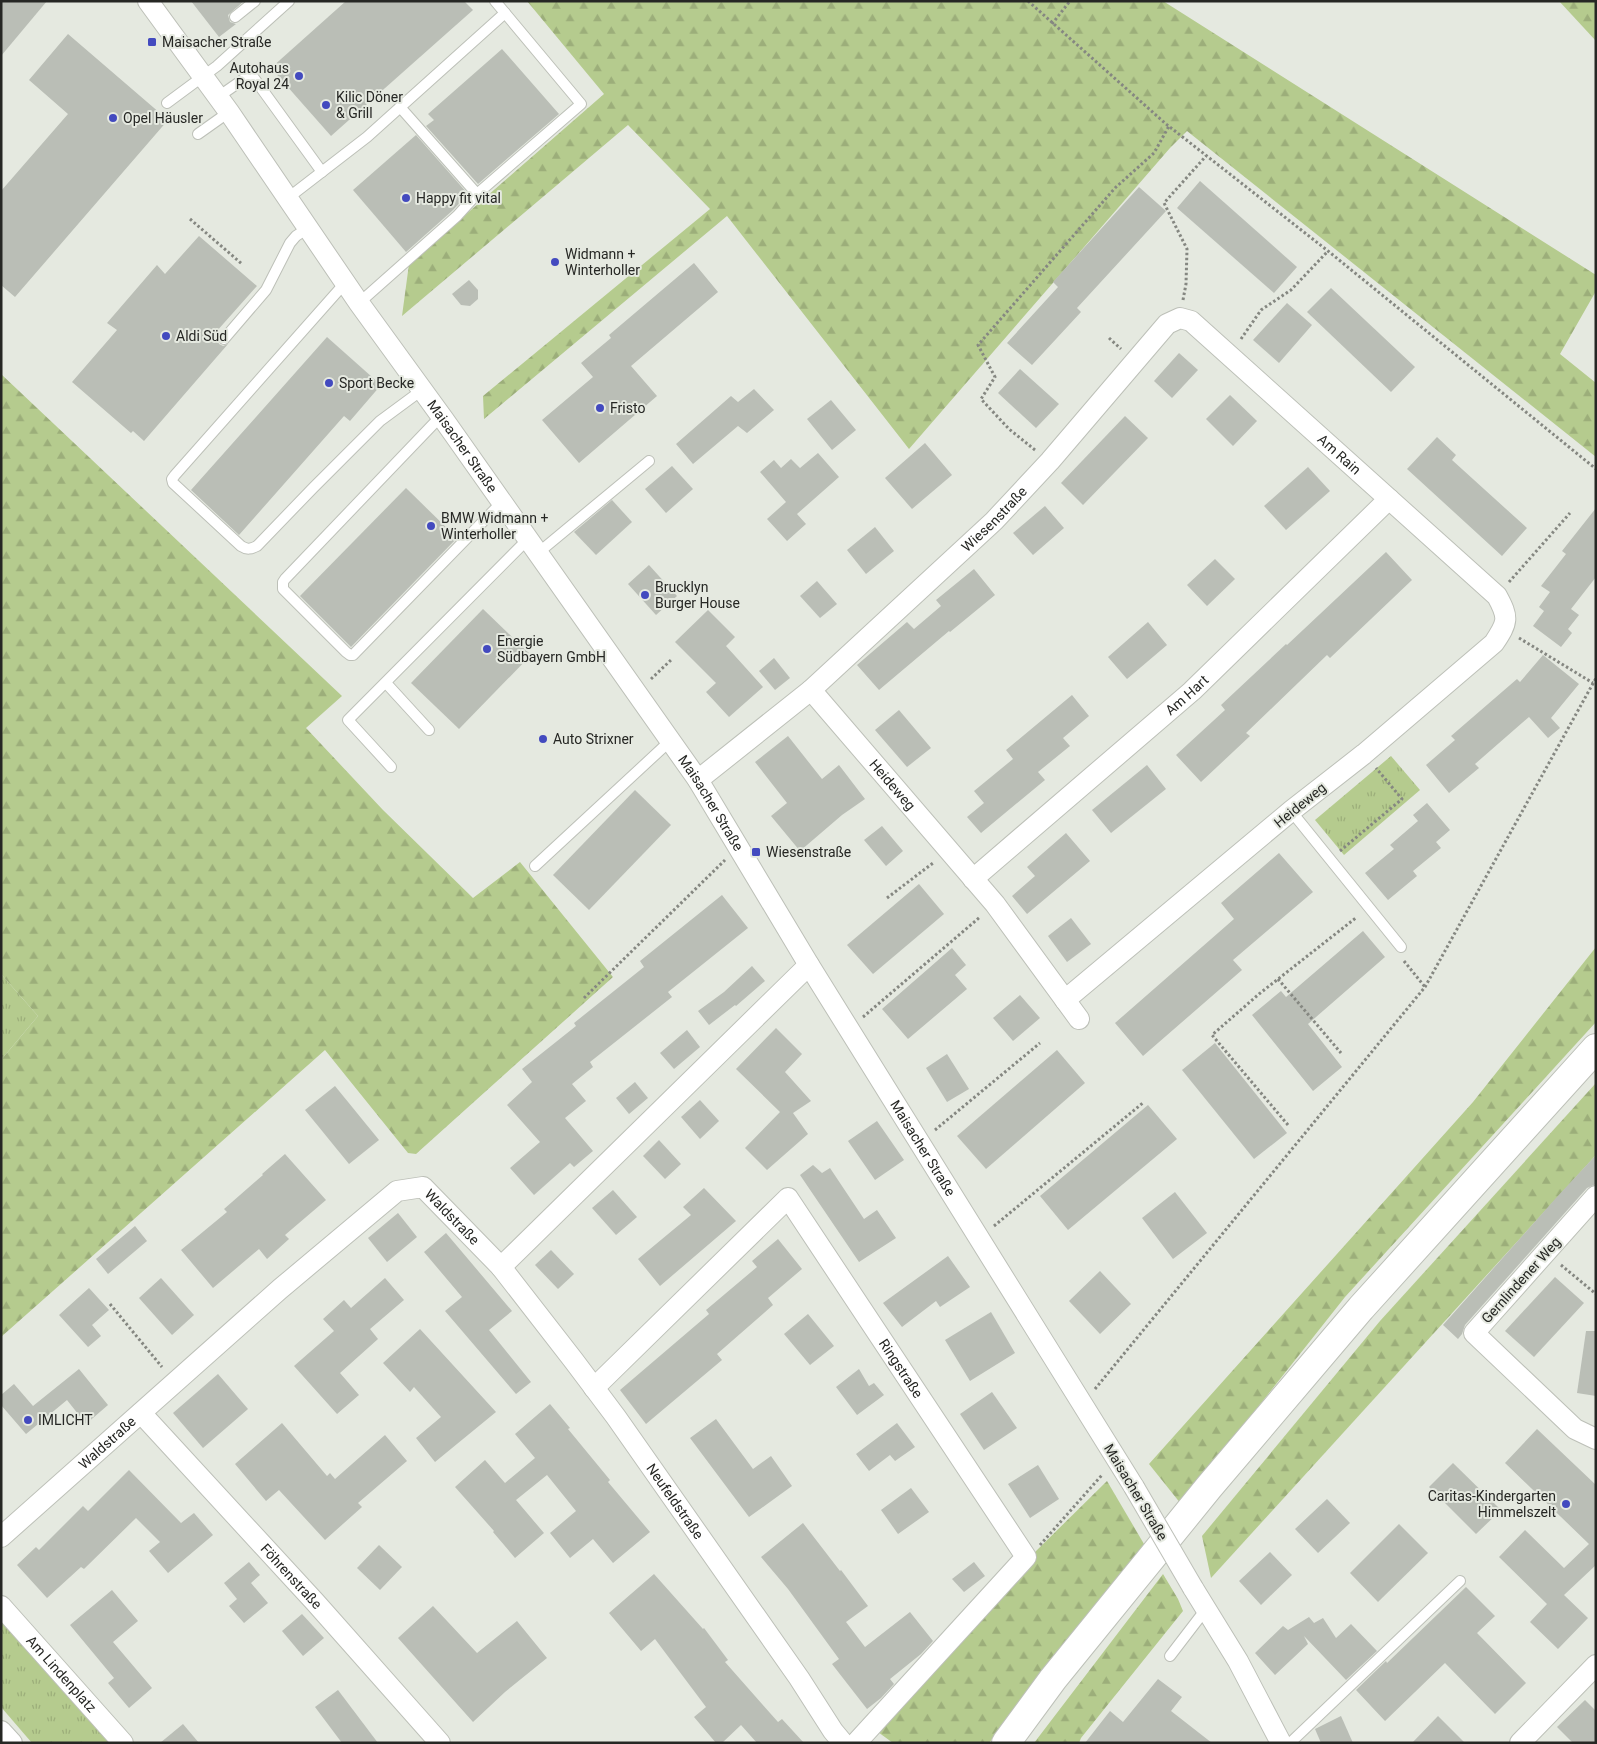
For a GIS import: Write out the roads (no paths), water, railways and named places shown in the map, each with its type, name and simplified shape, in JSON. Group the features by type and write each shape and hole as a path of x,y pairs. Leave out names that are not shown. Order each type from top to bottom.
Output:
{"highway":[{"path":"1006,1743 1053,1679 1210,1486 1361,1308 1596,1048"}],"street":[{"name":"Maisacher Straße","path":"148,1 288,198 359,303 698,780 809,964 1080,1403 1134,1487 1238,1661 1278,1741"},
{"name":"Am Rain","path":"1180,318 1191,321 1497,596 1506,612 1504,629"},
{"name":"Wiesenstraße","path":"698,780 811,690 994,521 1050,461 1167,324 1180,318"},
{"name":"Am Hart","path":"973,879 1192,691 1389,498"},
{"name":"Heideweg","path":"1065,1000 1291,811 1364,754 1494,644 1504,629"},
{"name":"Heideweg","path":"811,690 995,904 1079,1019"},
{"path":"501,1267 809,964"},
{"name":"Waldstraße","path":"1,1537 280,1289 397,1191 423,1188 501,1267"},
{"name":"Gernlindener Weg","path":"1596,1196 1474,1333 1575,1429 1596,1439"},
{"name":"Ringstraße","path":"594,1388 788,1198 1026,1557 856,1743"},
{"name":"Neufeldstraße","path":"501,1267 594,1388 800,1678 843,1743"},
{"name":"Föhrenstraße","path":"141,1413 316,1602 440,1743"},
{"name":"Am Lindenplatz","path":"1,1606 123,1743"},
{"path":"1520,1743 1596,1665"},
{"path":"1,1731 12,1743"}],"lane":[{"path":"235,17 255,1"},
{"path":"167,103 203,77 289,1"},
{"path":"359,303 457,216 477,194 581,104 495,1"},
{"path":"288,198 367,137 505,13"},
{"path":"198,134 251,74 322,172"},
{"path":"400,108 477,194"},
{"path":"224,339 266,290 290,243 296,236 308,228"},
{"path":"345,283 174,475 173,483 241,546 245,549 253,548 258,546 312,488 380,421 422,390"},
{"path":"441,416 285,579 283,589 350,655 353,655 502,502"},
{"path":"390,767 348,720 533,546 649,461"},
{"path":"386,683 430,730"},
{"path":"535,866 670,741"},
{"path":"1291,811 1402,947"},
{"path":"1278,1741 1460,1581"},
{"path":"1170,1656 1206,1609"}],"place":[{"name":"Maisacher Straße","path":"152,42"},
{"name":"Autohaus Royal 24","path":"299,76"},
{"name":"Kilic Döner & Grill","path":"326,105"},
{"name":"Opel Häusler","path":"113,118"},
{"name":"Happy fit vital","path":"406,198"},
{"name":"Widmann + Winterholler","path":"555,262"},
{"name":"Aldi Süd","path":"166,336"},
{"name":"Sport Becke","path":"329,383"},
{"name":"Fristo","path":"600,408"},
{"name":"BMW Widmann + Winterholler","path":"431,526"},
{"name":"Brucklyn Burger House","path":"645,595"},
{"name":"Energie Südbayern GmbH","path":"487,649"},
{"name":"Auto Strixner","path":"543,739"},
{"name":"Wiesenstraße","path":"756,852"},
{"name":"IMLICHT","path":"28,1420"},
{"name":"Caritas-Kindergarten Himmelszelt","path":"1566,1504"}]}
